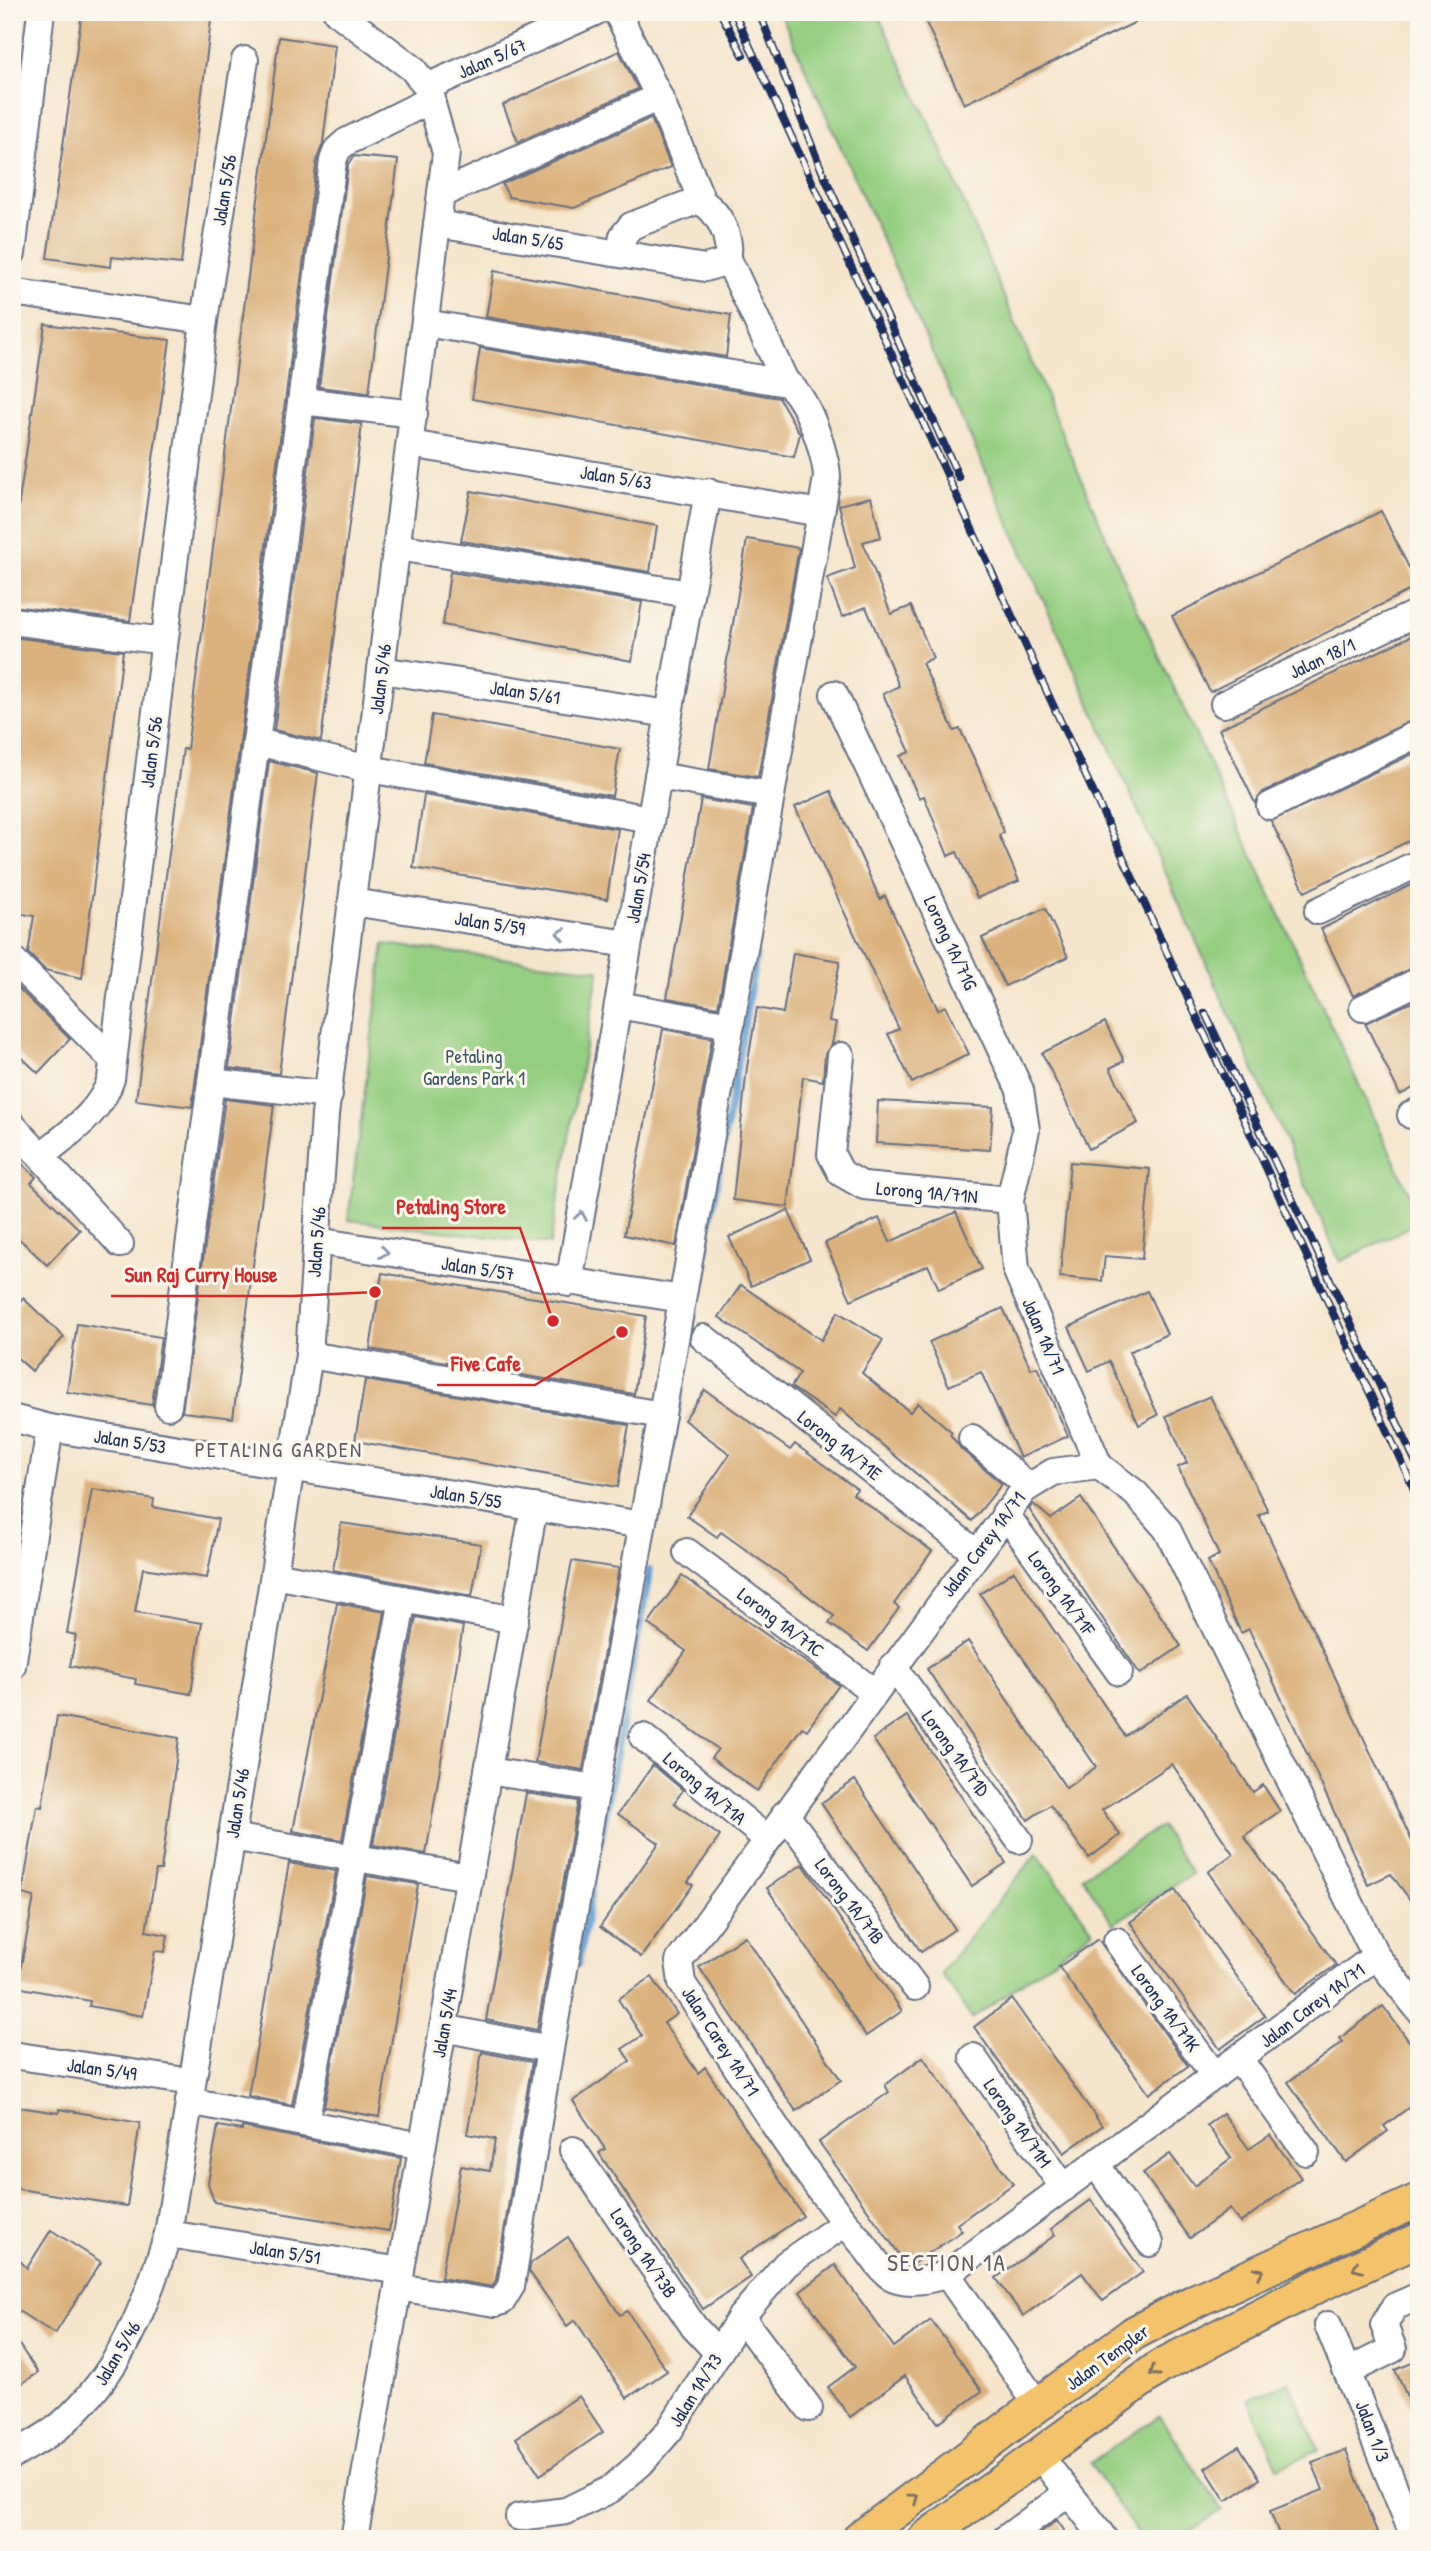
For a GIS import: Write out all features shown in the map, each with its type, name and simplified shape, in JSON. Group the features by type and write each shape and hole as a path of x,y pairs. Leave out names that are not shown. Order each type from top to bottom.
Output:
{"main road":[{"name":"Jalan Templer","path":"859,2539 1039,2407 1134,2333 1198,2300 1419,2200"},
{"name":"Jalan Templer","path":"924,2539 1161,2366 1317,2286 1419,2240"}],"street":[{"path":"12,253 41,12"},
{"name":"Jalan 5/67","path":"168,1406 334,155 346,142 429,93 595,12"},
{"path":"443,2028 550,2049 821,513 826,468 801,396 786,383 728,259 727,240 712,209 702,201 659,97 617,12"},
{"name":"Jalan 5/46","path":"12,2456 61,2425 105,2380 147,2301 168,2234 309,1355 328,1095 446,149 429,93 412,68 343,14"},
{"name":"Jalan 5/56","path":"41,1156 95,1110 106,1096 113,1060 204,320 245,60"},
{"path":"441,194 659,97"},
{"path":"620,253 623,236 631,226 686,202 702,201"},
{"name":"Jalan 5/65","path":"437,224 705,268 719,266 728,259"},
{"path":"12,292 204,320"},
{"path":"425,323 786,383"},
{"path":"302,401 414,414"},
{"name":"Jalan 5/63","path":"410,444 821,513"},
{"name":"Jalan 5/54","path":"569,1283 708,492"},
{"path":"397,547 690,593"},
{"name":"Jalan 18/1","path":"1224,704 1419,612"},
{"path":"12,621 164,641"},
{"name":"Jalan 5/61","path":"381,670 669,714"},
{"name":"Lorong 1A/71G","path":"834,694 1020,1090 1026,1130 1010,1200"},
{"path":"1270,806 1419,733"},
{"path":"257,743 369,769 650,819"},
{"path":"658,776 771,795"},
{"path":"1318,911 1419,863"},
{"name":"Jalan 5/59","path":"352,902 628,944"},
{"path":"12,958 113,1060"},
{"path":"1363,1008 1419,981"},
{"path":"618,1005 731,1025"},
{"name":"Lorong 1A/71N","path":"841,1056 831,1154 841,1173 864,1186 1010,1200"},
{"path":"211,1082 328,1095"},
{"path":"12,1125 120,1244"},
{"name":"Jalan 1A/71","path":"1010,1200 1016,1269 1098,1466"},
{"name":"Jalan 5/57","path":"317,1241 682,1299"},
{"name":"Lorong 1A/71E","path":"704,1338 976,1553"},
{"path":"309,1355 662,1415"},
{"name":"Jalan 5/53","path":"12,1418 50,1428 290,1467"},
{"path":"12,1666 50,1428"},
{"path":"972,1438 1028,1486"},
{"name":"Jalan Carey 1A/71","path":"1098,1466 1135,1493 1167,1529 1377,1956 947,2274 934,2279 911,2281 890,2276 845,2223 787,2142 679,1976 679,1961 1005,1513 1028,1486 1053,1472 1098,1466"},
{"name":"Jalan 5/55","path":"290,1467 642,1525"},
{"name":"Jalan 5/44","path":"354,2539 534,1507"},
{"name":"Lorong 1A/71F","path":"1005,1513 1119,1672"},
{"name":"Lorong 1A/71C","path":"687,1552 874,1692"},
{"path":"274,1575 514,1620"},
{"path":"305,2123 403,1599"},
{"name":"Lorong 1A/71D","path":"893,1666 1020,1840"},
{"name":"Lorong 1A/71A","path":"643,1737 767,1839"},
{"path":"488,1771 596,1788"},
{"name":"Lorong 1A/71B","path":"785,1814 915,1987"},
{"path":"231,1838 470,1877"},
{"name":"Lorong 1A/71K","path":"1117,1941 1215,2076"},
{"path":"1377,1956 1419,2010"},
{"name":"Jalan 5/51","path":"168,2234 399,2279 488,2302 502,2301 512,2286 550,2049"},
{"name":"Jalan 5/49","path":"12,2055 191,2092 305,2123 422,2146"},
{"name":"Lorong 1A/71M","path":"972,2057 1063,2188"},
{"path":"1239,2059 1306,2152"},
{"name":"Lorong 1A/73B","path":"573,2150 694,2327 718,2353"},
{"path":"1096,2164 1150,2243"},
{"name":"Jalan 1A/73","path":"519,2516 566,2511 611,2489 640,2464 669,2431 741,2317 786,2264 845,2223"},
{"path":"947,2274 1039,2407"},
{"path":"1349,2371 1393,2349 1384,2325 1394,2307 1419,2296"},
{"path":"741,2317 809,2408"},
{"name":"Jalan 1/3","path":"1328,2325 1349,2371 1415,2539"},
{"path":"1040,2455 1066,2494 1076,2498 1104,2539"},
{"path":"1004,2539 1066,2494"}],"green space":[{"path":"780,12 877,12 940,146 1128,589 1419,1214 1419,1222 1340,1262"},
{"name":"Petaling Gardens Park 1","path":"384,944 599,970 550,1244 348,1220"},
{"path":"1161,1826 1192,1874 1113,1924 1082,1876"},
{"path":"1037,1853 1093,1931 972,2019 941,1973"},
{"path":"1289,2382 1319,2450 1278,2468 1248,2399"},
{"path":"1159,2416 1222,2510 1180,2539 1141,2539 1090,2463"}],"building":[{"path":"82,12 212,12 181,264 112,257 111,267 47,258"},
{"path":"921,12 1157,12 964,104"},
{"path":"279,37 335,45 323,143 317,159 192,1107 136,1100 183,749 187,749"},
{"path":"619,51 638,89 518,142 503,105"},
{"path":"651,118 671,167 574,208 509,197 502,184"},
{"path":"354,156 398,160 369,393 319,387 348,165"},
{"path":"494,271 731,315 726,357 486,317"},
{"path":"45,324 170,340 130,621 12,606 12,550"},
{"path":"480,348 779,398 800,434 794,457 472,399"},
{"path":"315,418 362,424 321,741 274,730"},
{"path":"471,491 657,526 650,572 461,541"},
{"path":"871,497 881,537 863,542 891,614 911,606 933,658 922,663 954,731 960,729 978,767 1004,832 999,835 1019,881 977,898 957,852 948,856 924,796 919,798 900,756 910,752 883,694 899,686 866,607 842,617 827,578 855,568 839,505"},
{"path":"1381,511 1418,586 1210,692 1172,616"},
{"path":"747,539 799,548 758,777 709,769"},
{"path":"450,572 642,602 632,661 443,625"},
{"path":"1419,632 1419,717 1263,792 1255,803 1219,729"},
{"path":"12,637 123,651 82,978 45,970 28,953 34,916 12,912"},
{"path":"432,715 620,749 612,796 424,763"},
{"path":"1419,751 1419,836 1305,892 1271,821"},
{"path":"269,761 318,773 279,1074 229,1068"},
{"path":"831,791 880,899 885,896 938,1010 945,1006 969,1054 912,1083 888,1034 899,1029 795,807"},
{"path":"424,795 618,829 607,899 413,868"},
{"path":"701,799 753,808 718,1007 667,998"},
{"path":"1419,881 1419,965 1353,996 1321,929"},
{"path":"1045,908 1068,957 1005,986 982,938"},
{"path":"793,953 840,961 829,1021 836,1022 832,1044 825,1054 823,1081 803,1077 788,1207 733,1200 747,1067 757,1008 783,1013"},
{"path":"12,982 70,1039 38,1073 12,1048"},
{"path":"1419,999 1419,1085 1400,1095 1365,1023"},
{"path":"1105,1022 1124,1061 1110,1068 1138,1123 1089,1149 1042,1053"},
{"path":"663,1029 712,1038 676,1246 624,1235"},
{"path":"225,1099 274,1105 233,1418 182,1412"},
{"path":"878,1101 993,1107 990,1150 876,1143"},
{"path":"12,1154 36,1177 31,1183 80,1230 47,1265 12,1232"},
{"path":"1070,1162 1150,1169 1142,1259 1105,1256 1102,1281 1060,1277"},
{"path":"788,1210 810,1259 751,1286 729,1237"},
{"path":"956,1212 982,1269 939,1289 928,1265 851,1300 825,1243 879,1218 890,1242"},
{"path":"382,1273 646,1316 634,1394 370,1349"},
{"path":"741,1285 821,1340 838,1312 883,1340 862,1373 910,1412 918,1403 952,1432 950,1434 962,1450 1002,1484 972,1521 840,1409 835,1417 791,1387 800,1373 719,1317"},
{"path":"1147,1291 1167,1334 1129,1352 1158,1415 1139,1425 1109,1361 1089,1371 1069,1327"},
{"path":"23,1298 64,1337 32,1371 12,1353 12,1309"},
{"path":"1003,1308 1031,1369 1037,1367 1068,1436 1020,1458 981,1372 949,1386 929,1342"},
{"path":"77,1324 161,1337 152,1405 67,1392"},
{"path":"365,1380 629,1425 618,1487 355,1441"},
{"path":"705,1390 790,1450 795,1444 857,1489 853,1494 932,1551 894,1604 899,1608 868,1651 829,1623 834,1616 784,1577 721,1532 717,1537 687,1516 730,1454 684,1420"},
{"path":"1210,1396 1268,1511 1259,1515 1419,1856 1419,1912 1391,1874 1368,1885 1249,1629 1241,1633 1208,1561 1219,1555 1178,1467 1187,1463 1166,1416"},
{"path":"92,1489 154,1499 153,1507 218,1519 207,1578 143,1568 135,1612 202,1623 191,1694 135,1684 136,1679 70,1666 76,1635 67,1633"},
{"path":"1081,1498 1181,1646 1140,1674 1029,1509 1033,1504 1051,1519"},
{"path":"341,1523 481,1544 472,1596 333,1570"},
{"path":"572,1561 619,1568 583,1770 535,1762"},
{"path":"1014,1571 1125,1736 1187,1694 1253,1792 1263,1785 1280,1811 1244,1836 1336,1965 1295,1994 1208,1872 1233,1854 1172,1764 1102,1810 1120,1835 1089,1858 1050,1805 1028,1820 927,1669 968,1641 1066,1788 1096,1767 980,1594"},
{"path":"682,1576 839,1685 807,1730 802,1727 757,1791 711,1758 718,1749 651,1700 686,1651 648,1624"},
{"path":"337,1603 385,1612 342,1840 293,1831"},
{"path":"416,1617 463,1626 426,1854 373,1845"},
{"path":"57,1716 179,1738 161,1870 156,1870 146,1931 168,1935 165,1952 155,1951 143,2016 89,2006 90,2001 17,1987 34,1897 22,1894 37,1806 42,1807"},
{"path":"907,1716 1006,1863 972,1886 873,1739"},
{"path":"653,1765 683,1790 674,1803 720,1836 688,1882 693,1885 641,1957 600,1927 659,1843 618,1814"},
{"path":"855,1780 955,1929 921,1952 821,1803"},
{"path":"526,1793 578,1801 537,2030 486,2020"},
{"path":"289,1863 336,1871 292,2105 248,2096"},
{"path":"803,1864 902,2011 866,2036 767,1888"},
{"path":"367,1876 418,1884 379,2117 324,2107"},
{"path":"1175,1890 1265,2016 1220,2049 1130,1922"},
{"path":"745,1936 841,2080 796,2111 699,1967"},
{"path":"1098,1939 1188,2066 1149,2094 1059,1967"},
{"path":"652,1977 677,2014 664,2023 698,2073 705,2067 803,2216 739,2259 751,2277 703,2309 599,2153 605,2149 573,2101 630,2061 622,2049 642,2036 618,1999"},
{"path":"1012,1999 1102,2126 1064,2153 974,2027"},
{"path":"1383,2006 1419,2055 1419,2100 1384,2126 1388,2131 1346,2162 1288,2082 1343,2042 1340,2038"},
{"path":"482,2052 532,2062 496,2280 492,2287 441,2278 461,2166 490,2171 495,2139 467,2134"},
{"path":"923,2057 1013,2184 957,2224 962,2231 911,2265 907,2265 819,2142 889,2092 885,2085"},
{"path":"12,2106 59,2113 59,2109 140,2123 127,2206 12,2188"},
{"path":"1223,2113 1249,2149 1270,2135 1301,2178 1240,2223 1230,2209 1190,2238 1143,2173 1170,2154 1194,2186 1231,2158 1207,2125"},
{"path":"218,2126 242,2130 242,2127 401,2158 389,2231 214,2202 208,2183"},
{"path":"1091,2200 1143,2272 1103,2301 1082,2273 1023,2316 996,2278 1055,2235 1051,2229"},
{"path":"51,2230 101,2262 55,2334 12,2307 12,2253 27,2268"},
{"path":"568,2237 620,2315 627,2311 667,2371 627,2398 575,2320 567,2326 529,2271 531,2263"},
{"path":"835,2265 894,2347 931,2320 982,2391 938,2423 905,2376 850,2417 828,2387 855,2367 800,2292"},
{"path":"12,2334 38,2373 12,2390"},
{"path":"1419,2360 1419,2423 1395,2370"},
{"path":"579,2396 603,2432 540,2475 516,2438"},
{"path":"1239,2446 1260,2479 1226,2501 1205,2468"},
{"path":"1346,2450 1377,2533 1362,2539 1281,2539 1270,2511 1323,2490 1312,2462"},
{"path":"1057,2520 1070,2539 1032,2539"}],"waterway":[{"path":"663,1493 756,956"},
{"path":"578,1964 650,1570"}],"railway":[{"path":"720,12 743,55"},
{"path":"734,12 1419,1500"},
{"path":"759,12 820,166 959,478"},
{"path":"1205,1013 1419,1469"}],"place":[{"name":"Sun Raj Curry House","path":"375,1292"},
{"name":"Petaling Store","path":"553,1321"},
{"name":"Five Cafe","path":"622,1332"}],"district":[{"name":"PETALING GARDEN","path":"279,1450"},
{"name":"SECTION 1A","path":"947,2263"}]}
